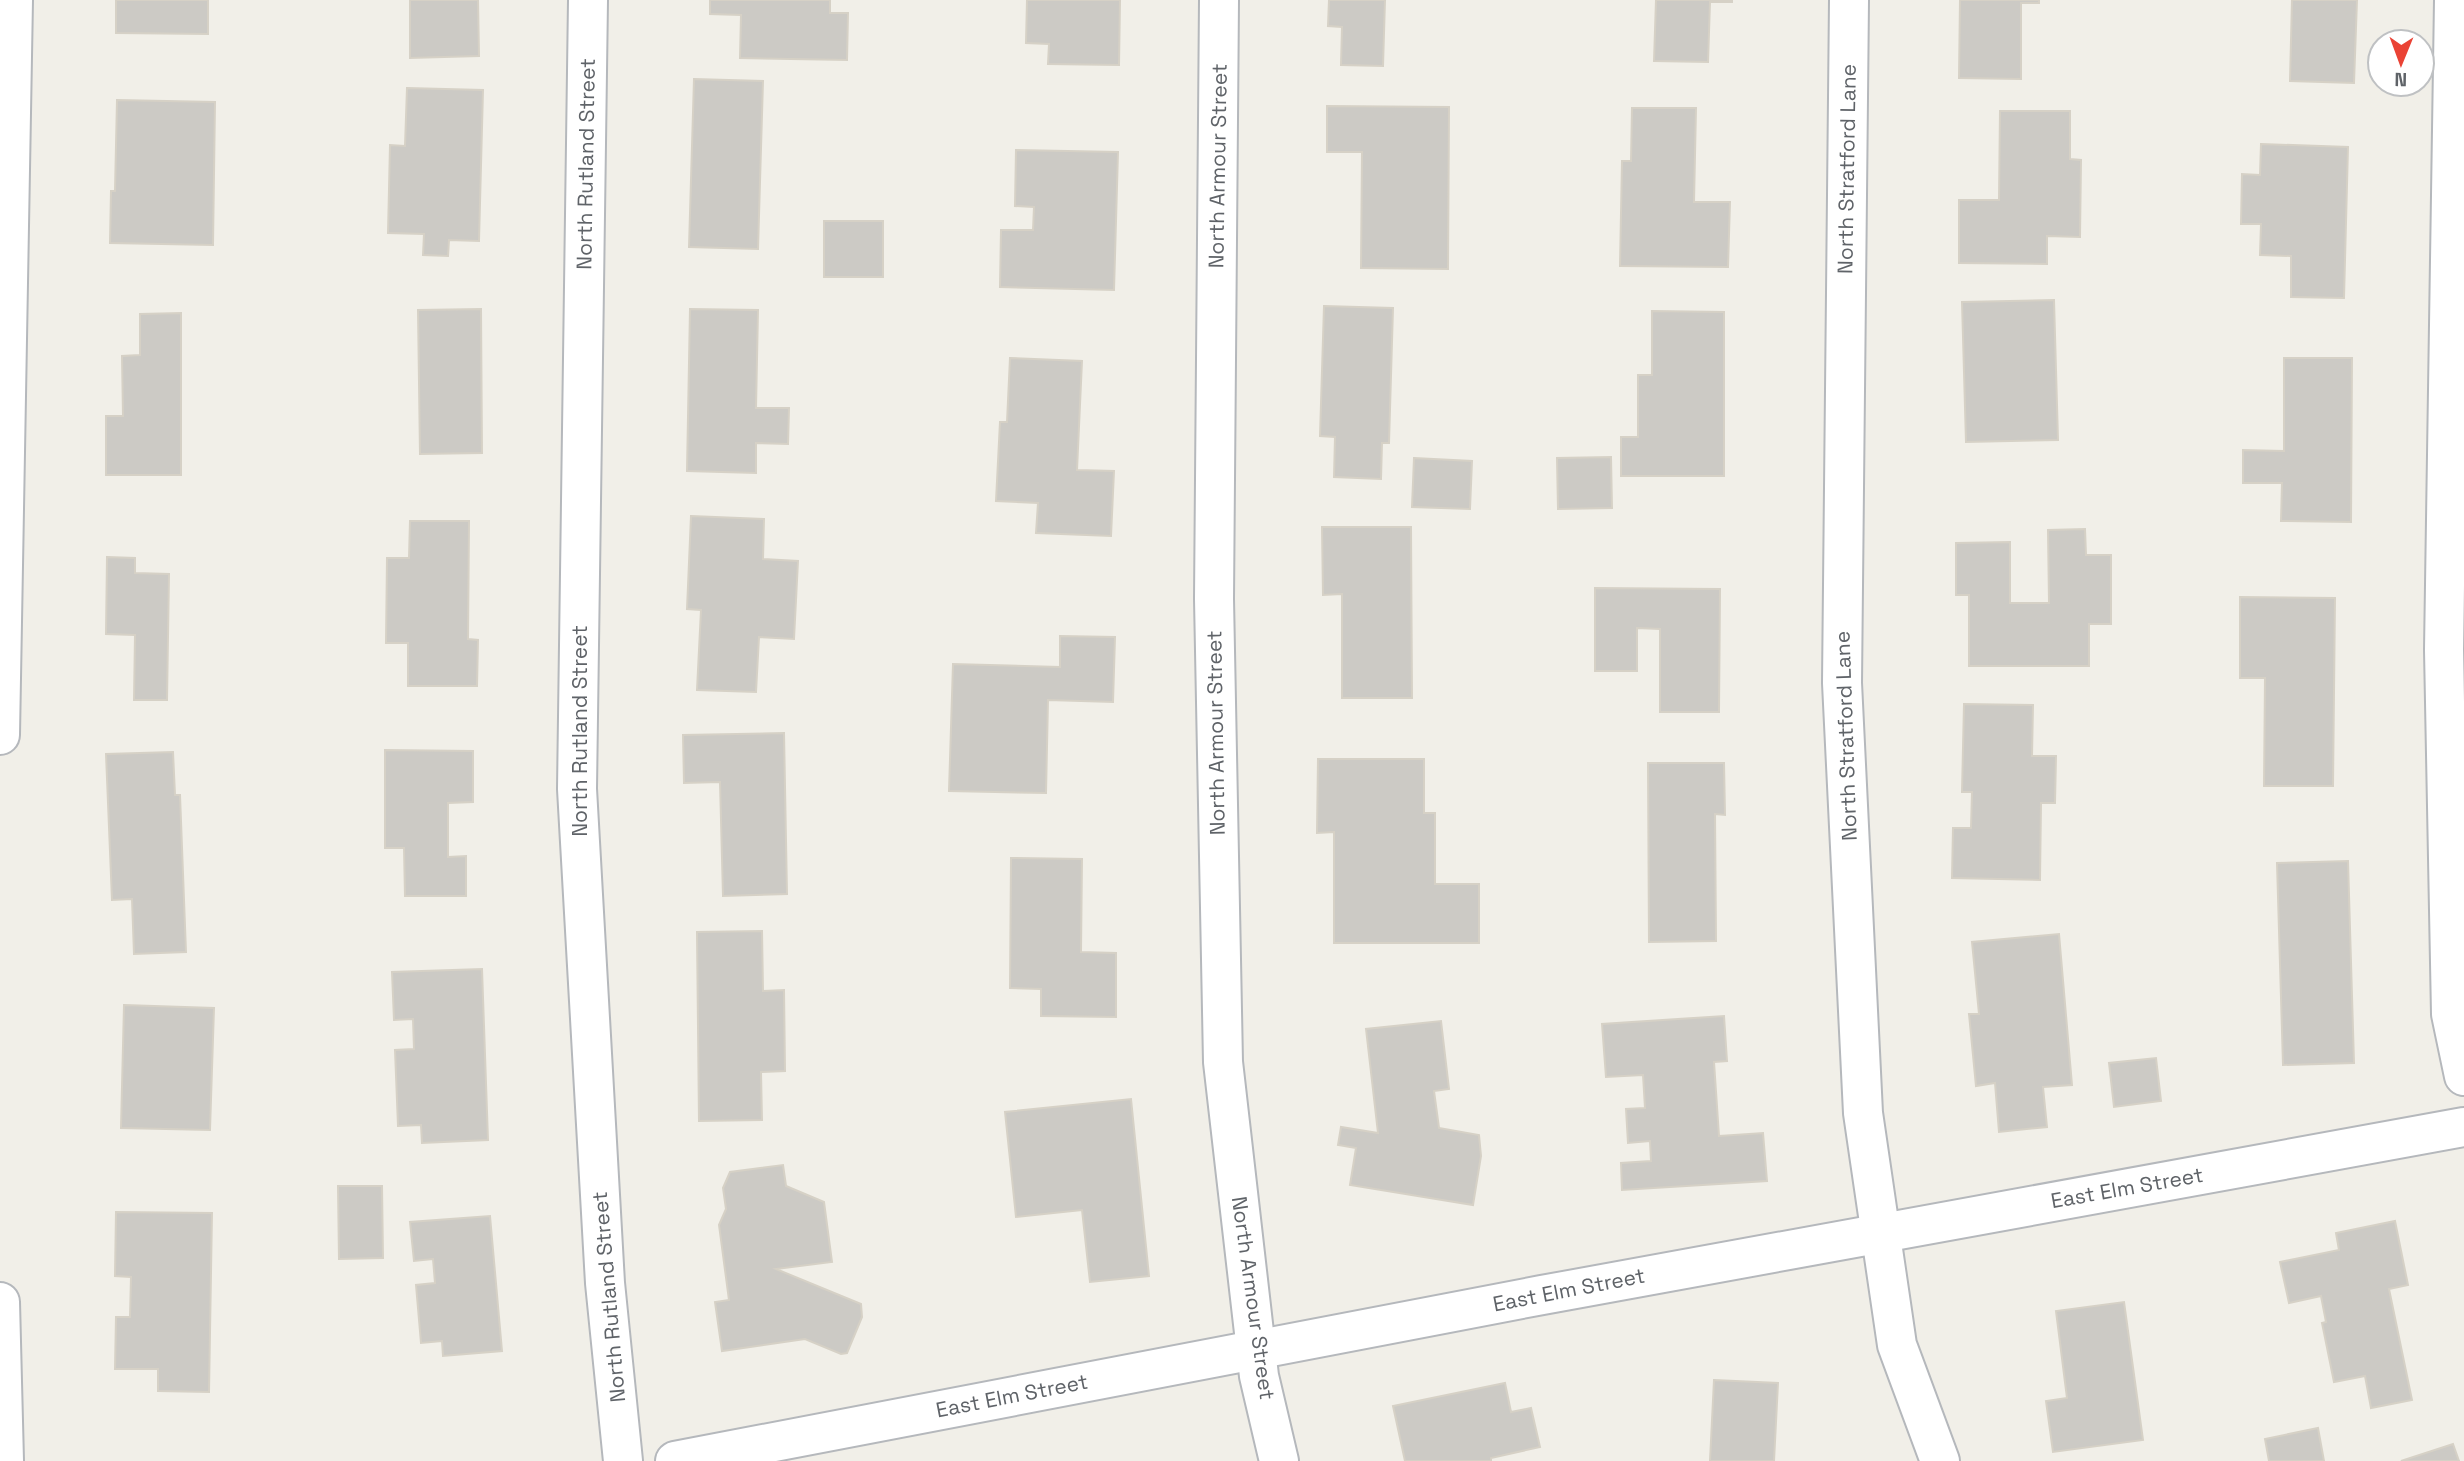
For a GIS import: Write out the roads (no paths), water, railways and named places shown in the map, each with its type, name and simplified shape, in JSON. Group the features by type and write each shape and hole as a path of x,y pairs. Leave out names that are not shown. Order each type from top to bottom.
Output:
{"street":[{"path":"0,735 13,0"},
{"name":"North Rutland Street","path":"588,0 577,789 605,1283 622,1461"},
{"name":"North Armour Street","path":"1220,0 1214,599 1223,1062 1259,1376 1279,1461"},
{"name":"North Stratford Lane","path":"1849,0 1842,683 1863,1113 1897,1345 1940,1461"},
{"path":"2454,0 2444,650 2451,1014 2464,1076"},
{"name":"East Elm Street","path":"675,1461 1881,1233 2464,1127"},
{"path":"0,1302 4,1461"}]}
